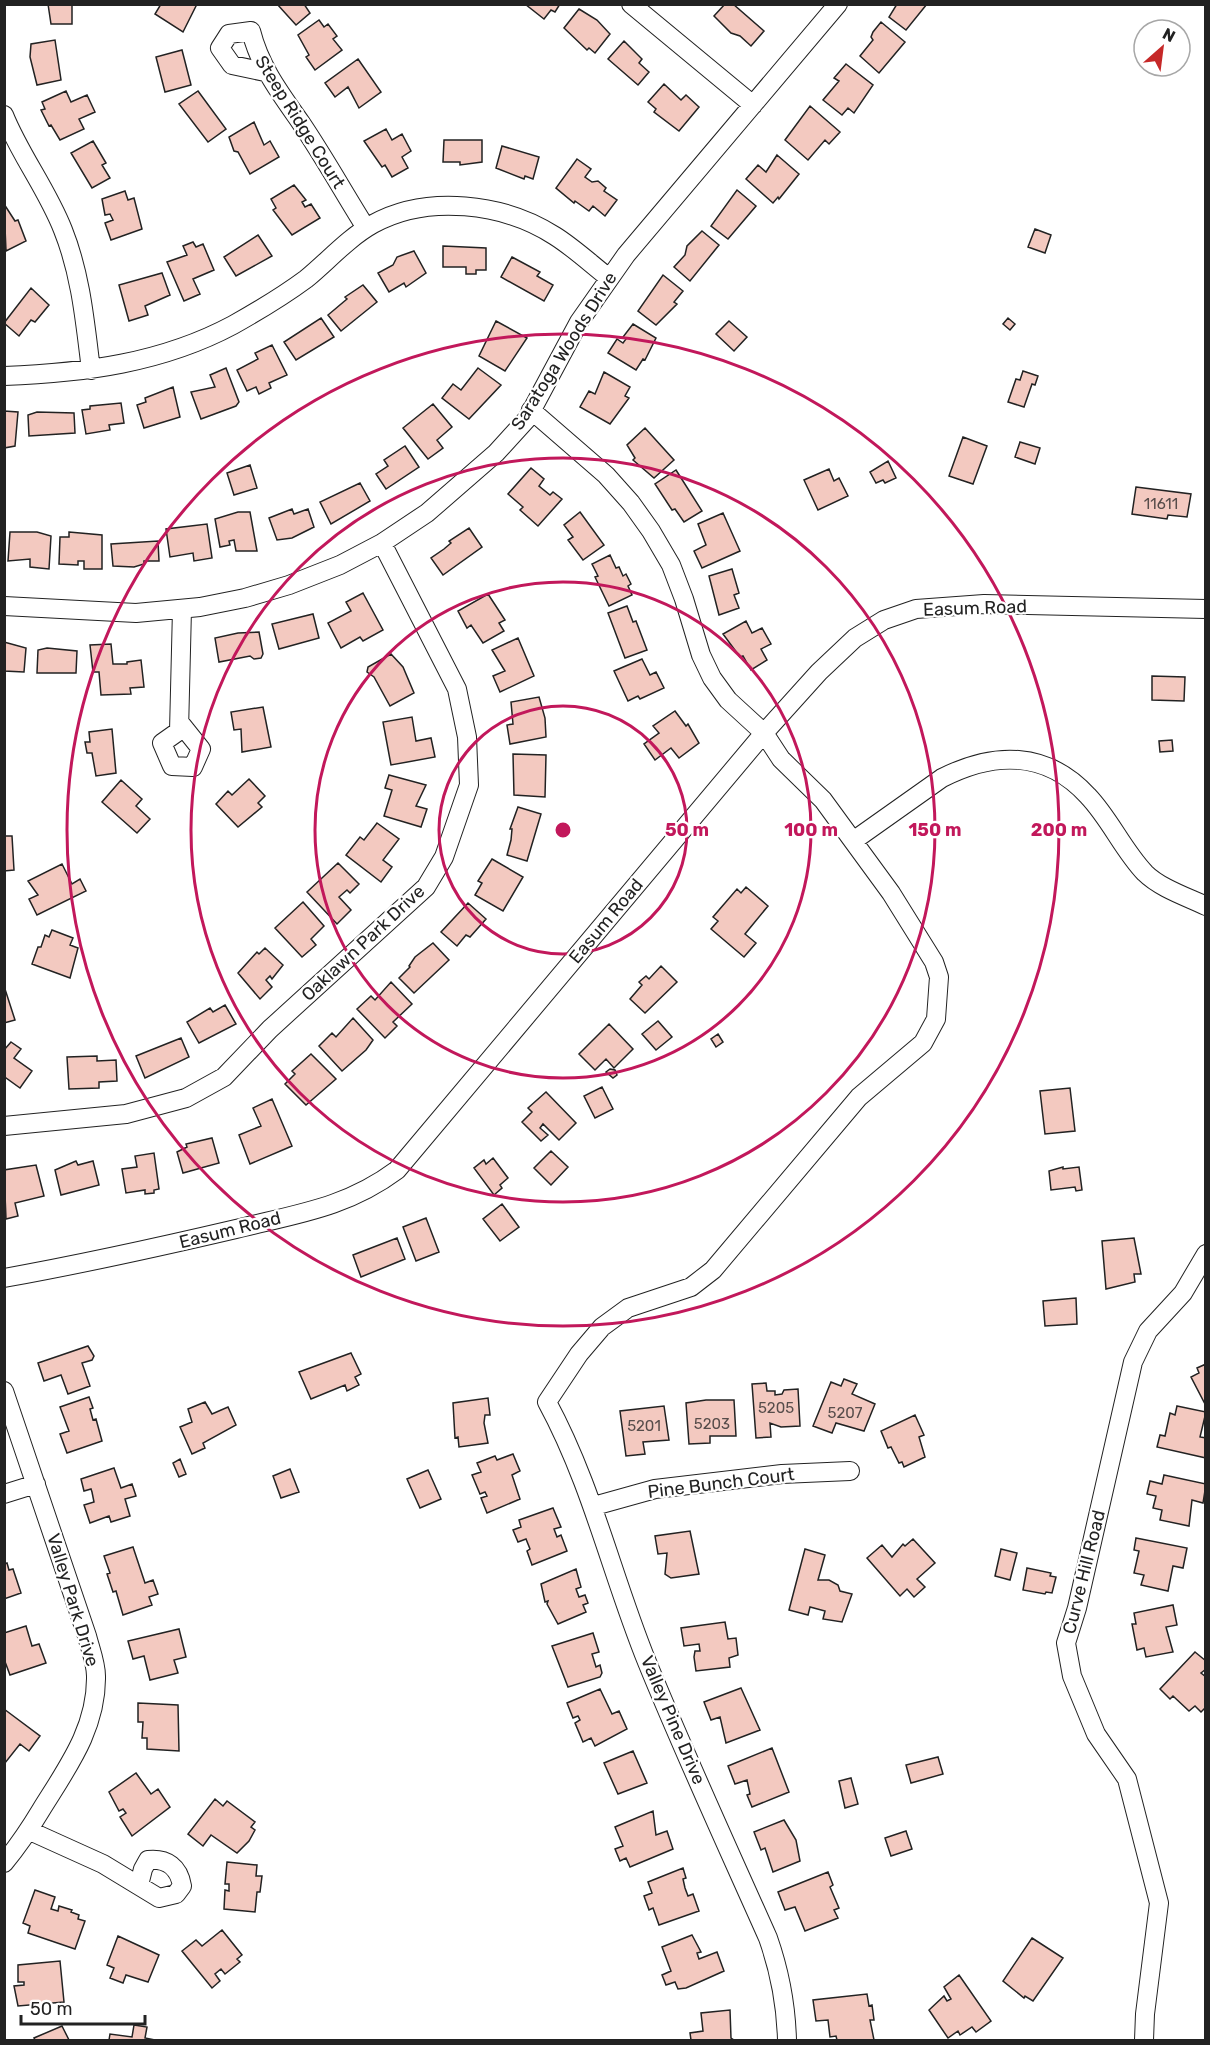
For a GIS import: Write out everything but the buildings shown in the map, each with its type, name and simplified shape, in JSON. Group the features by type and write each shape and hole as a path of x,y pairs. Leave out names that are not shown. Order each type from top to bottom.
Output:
{"street":[{"path":"631,4 753,105"},
{"name":"Saratoga Woods Drive","path":"4,606 90,613 182,609 244,598 289,585 340,564 382,543 427,513 463,485 496,453 531,410 579,322 609,278 838,4"},
{"name":"Steep Ridge Court","path":"265,72 232,65 220,48 229,34 251,31 257,55 278,93 300,123 366,228"},
{"path":"4,115 25,160 63,229 76,269 91,370"},
{"path":"4,376 91,370 157,355 230,326 304,280 366,228 401,213 427,208 452,206 495,211 530,222 555,236 609,278"},
{"path":"531,410 606,475 631,503 671,565 701,655 712,678 728,700 764,733 781,759 823,800 853,841 942,778 957,770 983,761 1005,759 1030,762 1071,779 1089,797 1147,874 1206,906"},
{"name":"Oaklawn Park Drive","path":"4,1126 126,1114 186,1098 224,1077 270,1029 426,887 444,857 467,793 469,785 467,737 457,689 382,543"},
{"name":"Easum Road","path":"4,1278 122,1256 317,1209 354,1198 377,1185 397,1170 433,1130 764,733 819,672 855,638 884,620 916,609 984,604 1206,609"},
{"path":"181,724 201,749 193,767 172,766 162,743 179,731 182,609"},
{"name":"Valley Pine Drive","path":"787,2040 786,2012 780,1974 768,1938 646,1660 594,1506 562,1429 547,1402 579,1354 602,1327 628,1308 691,1287 713,1270 859,1097 908,1057 931,1032 936,1019 940,990 934,962 891,893 853,841"},
{"name":"Curve Hill Road","path":"1144,2040 1145,2014 1158,1924 1159,1903 1155,1882 1127,1779 1085,1714 1069,1665 1066,1643 1077,1608 1133,1362 1148,1330 1183,1293 1206,1254"},
{"name":"Valley Park Drive","path":"4,1391 87,1636 97,1674 94,1705 86,1733 71,1764 30,1831 4,1863"},
{"name":"Pine Bunch Court","path":"594,1506 675,1486 782,1474 850,1471"},
{"path":"4,1494 36,1484"},
{"path":"30,1831 103,1864 139,1885"}]}
